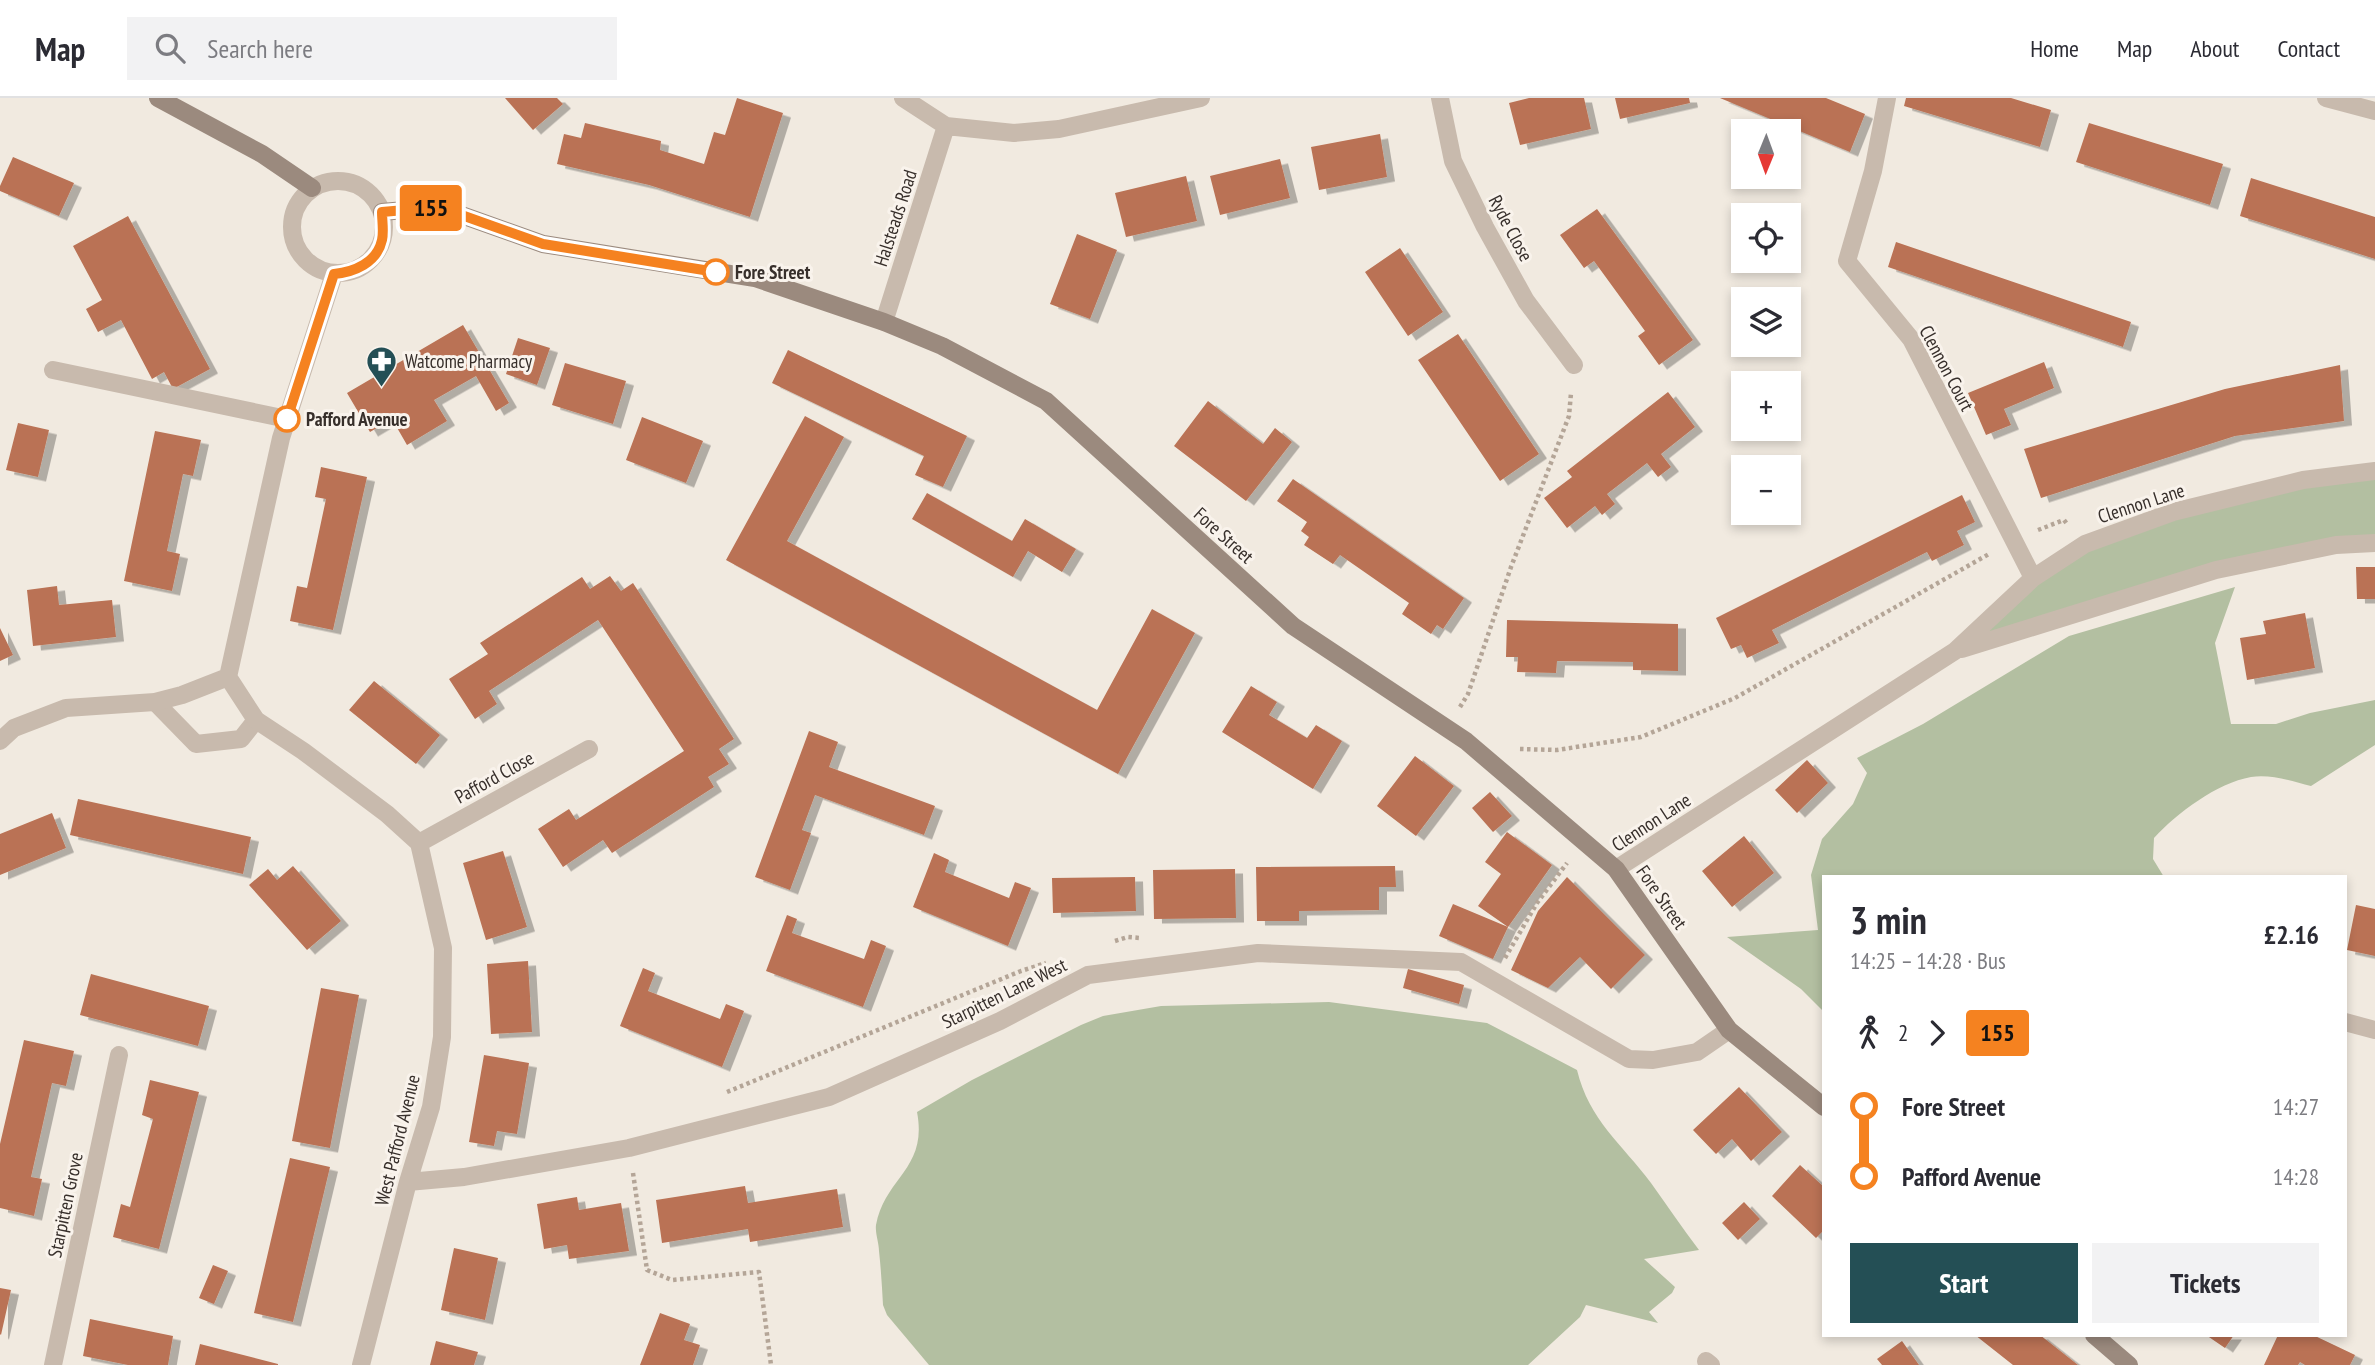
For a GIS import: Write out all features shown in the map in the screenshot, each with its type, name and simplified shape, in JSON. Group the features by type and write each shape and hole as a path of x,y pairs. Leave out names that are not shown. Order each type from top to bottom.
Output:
{"street":[{"path":"158,98 262,154 312,188"},
{"path":"903,98 946,126 1014,133 1121,117 1201,98"},
{"name":"Ryde Close","path":"1440,98 1453,161 1485,227 1526,301 1574,365"},
{"name":"Clennon Court","path":"1887,98 1872,170 1847,261 1911,339 2033,578"},
{"path":"2326,98 2375,111"},
{"name":"Halsteads Road","path":"884,322 946,126"},
{"path":"347,181 366,190 382,212 382,240 373,257 362,267 334,274 315,268 299,253 291,228 293,215 299,202 312,188 326,182 347,181"},
{"name":"Fore Street","path":"382,212 439,207 543,244 755,278 884,322 942,346 1046,401 1293,626 1474,748 1616,869 1729,1030 1822,1105"},
{"path":"334,274 287,419 228,677 256,720 303,751 376,806 419,843"},
{"path":"53,370 287,419"},
{"name":"Clennon Lane","path":"1616,869 1955,651 2033,578 2085,544 2173,512 2303,480 2375,471"},
{"name":"Clennon Lane","path":"1955,651 2216,570 2336,545 2375,544"},
{"path":"0,741 14,728 66,708 155,702 228,677"},
{"path":"155,702 196,744 241,738 256,720"},
{"name":"Pafford Close","path":"419,843 589,749"},
{"name":"West Pafford Avenue","path":"361,1365 408,1182 431,1107 442,1038 443,948 419,843"},
{"name":"Starpitten Lane West","path":"408,1182 464,1177 629,1148 829,1097 1000,1021 1088,975 1258,953 1461,962 1629,1059 1653,1060 1697,1052 1729,1030"},
{"path":"2347,1023 2375,1030"},
{"name":"Starpitten Grove","path":"52,1365 120,1055"},
{"path":"2096,1337 2129,1365"}],"path":[{"path":"1447,728 1468,694 1511,567 1569,416 1574,365"},
{"path":"1474,748 1556,750 1641,737 1735,698 2013,540 2064,520 2085,544"},
{"path":"1492,980 1537,903 1584,841"},
{"path":"629,1148 647,1270 672,1280 758,1272 771,1365"}],"green space":[{"path":"2375,471 2375,543 2336,545 1955,651 2085,544 2173,512"},
{"path":"2235,587 2215,643 2231,724 2276,724 2310,713 2375,700 2375,745 2311,786 2259,776 2238,780 2211,792 2174,819 2154,838 2153,859 2163,875 1822,875 1822,1010 1801,989 1727,937 1818,930 1811,875 1822,839 1853,804 1867,773 1857,758 1923,724 2069,636"},
{"path":"1329,1002 1487,1023 1577,1070 1582,1088 1598,1117 1651,1183 1699,1250 1644,1259 1675,1287 1672,1293 1649,1312 1658,1323 1586,1305 1580,1317 1528,1365 929,1365 887,1315 883,1305 876,1225 888,1195 917,1147 917,1112 972,1080 1103,1016 1161,1006"}],"building":[{"path":"505,98 557,98 563,104 533,130"},
{"path":"737,98 783,113 750,217 649,185 557,164 564,134 581,138 585,123 661,141 660,150 704,164 714,132 725,135"},
{"path":"1529,98 1584,98 1591,129 1520,145 1509,103"},
{"path":"1615,98 1689,98 1690,103 1620,119"},
{"path":"1720,98 1826,98 1865,114 1850,152 1801,132 1801,119 1771,119"},
{"path":"1906,98 2011,98 2051,110 2040,147 1904,106"},
{"path":"2089,123 2223,164 2210,205 2076,162"},
{"path":"1380,134 1387,177 1319,190 1311,147"},
{"path":"13,157 74,183 59,216 0,191"},
{"path":"1280,159 1290,198 1220,215 1210,176"},
{"path":"1186,176 1197,221 1126,237 1115,193"},
{"path":"2251,178 2375,217 2375,259 2240,216"},
{"path":"1597,209 1693,340 1659,365 1638,336 1645,331 1594,261 1584,268 1560,235"},
{"path":"128,216 210,369 173,389 164,372 152,379 121,320 98,332 86,309 102,300 73,246"},
{"path":"1077,234 1117,250 1090,319 1050,304"},
{"path":"1896,242 2131,322 2123,347 1888,267"},
{"path":"1400,248 1443,312 1408,336 1365,272"},
{"path":"463,325 509,403 496,411 476,376 434,400 447,421 407,445 392,419 370,432 347,393"},
{"path":"1458,334 1539,454 1500,481 1418,360"},
{"path":"518,338 550,348 537,385 506,374"},
{"path":"788,350 967,436 943,487 915,475 924,456 772,383"},
{"path":"2044,362 2054,388 2004,409 2011,425 1986,435 1968,393"},
{"path":"565,363 626,381 613,424 552,405"},
{"path":"2340,365 2344,421 2235,436 2041,498 2024,449 2225,389"},
{"path":"1668,392 1695,427 1661,454 1671,467 1658,477 1647,463 1607,494 1615,504 1602,515 1595,506 1567,528 1544,498 1572,477 1567,471"},
{"path":"1208,401 1263,444 1275,428 1292,442 1246,501 1174,446"},
{"path":"805,416 844,437 787,541 1097,710 1152,609 1195,633 1118,774 726,560"},
{"path":"642,417 703,441 686,483 626,460"},
{"path":"18,423 49,430 38,477 6,470"},
{"path":"155,431 201,440 193,476 183,474 167,551 180,554 172,591 124,581"},
{"path":"321,467 367,477 333,630 290,621 297,586 307,588 326,499 315,497"},
{"path":"1293,479 1464,598 1443,629 1437,625 1431,634 1402,614 1409,603 1340,555 1333,564 1304,545 1309,537 1301,531 1307,522 1277,501"},
{"path":"927,493 1012,541 1025,519 1076,549 1062,572 1028,551 1013,577 912,519"},
{"path":"1962,495 1975,522 1957,531 1964,545 1932,561 1927,552 1772,630 1779,643 1747,658 1741,645 1731,649 1716,618"},
{"path":"2356,567 2375,567 2375,599 2357,599"},
{"path":"610,576 621,591 633,583 734,739 719,749 729,764 708,777 714,787 612,853 603,840 563,867 538,829 569,809 576,820 684,751 598,620 489,691 497,704 475,719 449,679 488,654 480,643 582,577 590,589"},
{"path":"57,586 59,605 112,600 116,637 33,646 27,590"},
{"path":"2305,613 2315,668 2247,680 2240,638 2266,634 2263,621"},
{"path":"1507,620 1678,624 1678,671 1633,670 1633,662 1557,661 1556,673 1517,672 1518,657 1506,657"},
{"path":"0,628 13,655 0,661"},
{"path":"374,681 440,735 416,764 349,710"},
{"path":"1251,686 1277,702 1269,715 1307,738 1316,725 1342,741 1313,789 1222,732"},
{"path":"809,731 838,742 829,767 935,806 924,835 815,795 802,830 811,833 790,890 755,877"},
{"path":"1415,756 1454,786 1416,836 1377,806"},
{"path":"1807,760 1828,783 1797,813 1775,790"},
{"path":"1490,792 1512,816 1493,832 1472,808"},
{"path":"78,799 251,837 243,874 70,835"},
{"path":"52,813 66,848 0,875 0,834"},
{"path":"1507,832 1552,865 1508,927 1478,906 1501,874 1485,862"},
{"path":"1744,836 1774,873 1732,907 1702,871"},
{"path":"503,851 527,927 486,940 463,863"},
{"path":"934,853 949,860 945,872 1009,898 1015,882 1031,888 1008,946 913,907"},
{"path":"293,866 341,921 307,950 249,885 268,869 277,880"},
{"path":"1395,866 1396,887 1379,887 1379,910 1299,911 1299,921 1257,921 1256,867"},
{"path":"1235,869 1236,918 1154,919 1153,870"},
{"path":"1135,877 1136,911 1053,913 1052,878"},
{"path":"1567,877 1645,955 1611,989 1580,957 1548,988 1511,970 1538,911"},
{"path":"1453,904 1508,927 1493,959 1439,936"},
{"path":"2356,905 2375,909 2375,956 2347,950"},
{"path":"787,915 797,919 792,933 864,959 871,940 886,946 863,1007 766,971"},
{"path":"528,961 532,1032 491,1034 487,964"},
{"path":"643,968 655,973 648,991 720,1019 726,1004 744,1011 722,1067 620,1026"},
{"path":"1408,969 1464,985 1459,1004 1403,988"},
{"path":"91,974 209,1006 198,1046 80,1015"},
{"path":"321,988 359,995 330,1148 292,1141"},
{"path":"24,1040 74,1051 66,1086 52,1083 31,1177 42,1179 34,1216 0,1208 0,1144"},
{"path":"484,1055 529,1063 517,1134 497,1131 494,1146 469,1142"},
{"path":"150,1080 199,1092 159,1249 113,1237 121,1204 130,1207 153,1119 142,1115"},
{"path":"1739,1087 1782,1132 1751,1161 1732,1139 1716,1154 1693,1130"},
{"path":"290,1158 330,1167 293,1322 254,1313"},
{"path":"1800,1165 1822,1185 1822,1232 1816,1238 1772,1196"},
{"path":"745,1186 748,1203 837,1189 843,1227 750,1242 748,1229 662,1243 656,1200"},
{"path":"577,1197 579,1210 621,1203 629,1251 569,1259 567,1245 544,1249 537,1204"},
{"path":"1744,1202 1760,1219 1738,1240 1722,1223"},
{"path":"454,1248 498,1258 485,1320 441,1310"},
{"path":"213,1265 228,1271 214,1304 199,1298"},
{"path":"0,1288 11,1290 1,1335 0,1334"},
{"path":"660,1313 690,1324 684,1340 700,1345 693,1365 640,1365"},
{"path":"90,1319 173,1336 168,1365 128,1365 83,1356"},
{"path":"1978,1337 2043,1337 2078,1365 2013,1365"},
{"path":"2209,1337 2233,1337 2225,1348"},
{"path":"2277,1337 2317,1337 2355,1355 2350,1365 2305,1365 2300,1362 2298,1365 2264,1365"},
{"path":"436,1341 478,1352 474,1365 430,1365"},
{"path":"1902,1341 1919,1365 1882,1365 1877,1359"},
{"path":"200,1344 278,1364 278,1365 195,1365"}],"bus line":[{"name":"155","path":"287,419 334,274 362,267 373,257 382,240 382,212 439,207 543,244 716,272"}],"place":[{"name":"Fore Street","path":"716,272"},
{"name":"Watcome Pharmacy","path":"382,388"},
{"name":"Pafford Avenue","path":"287,419"}]}
